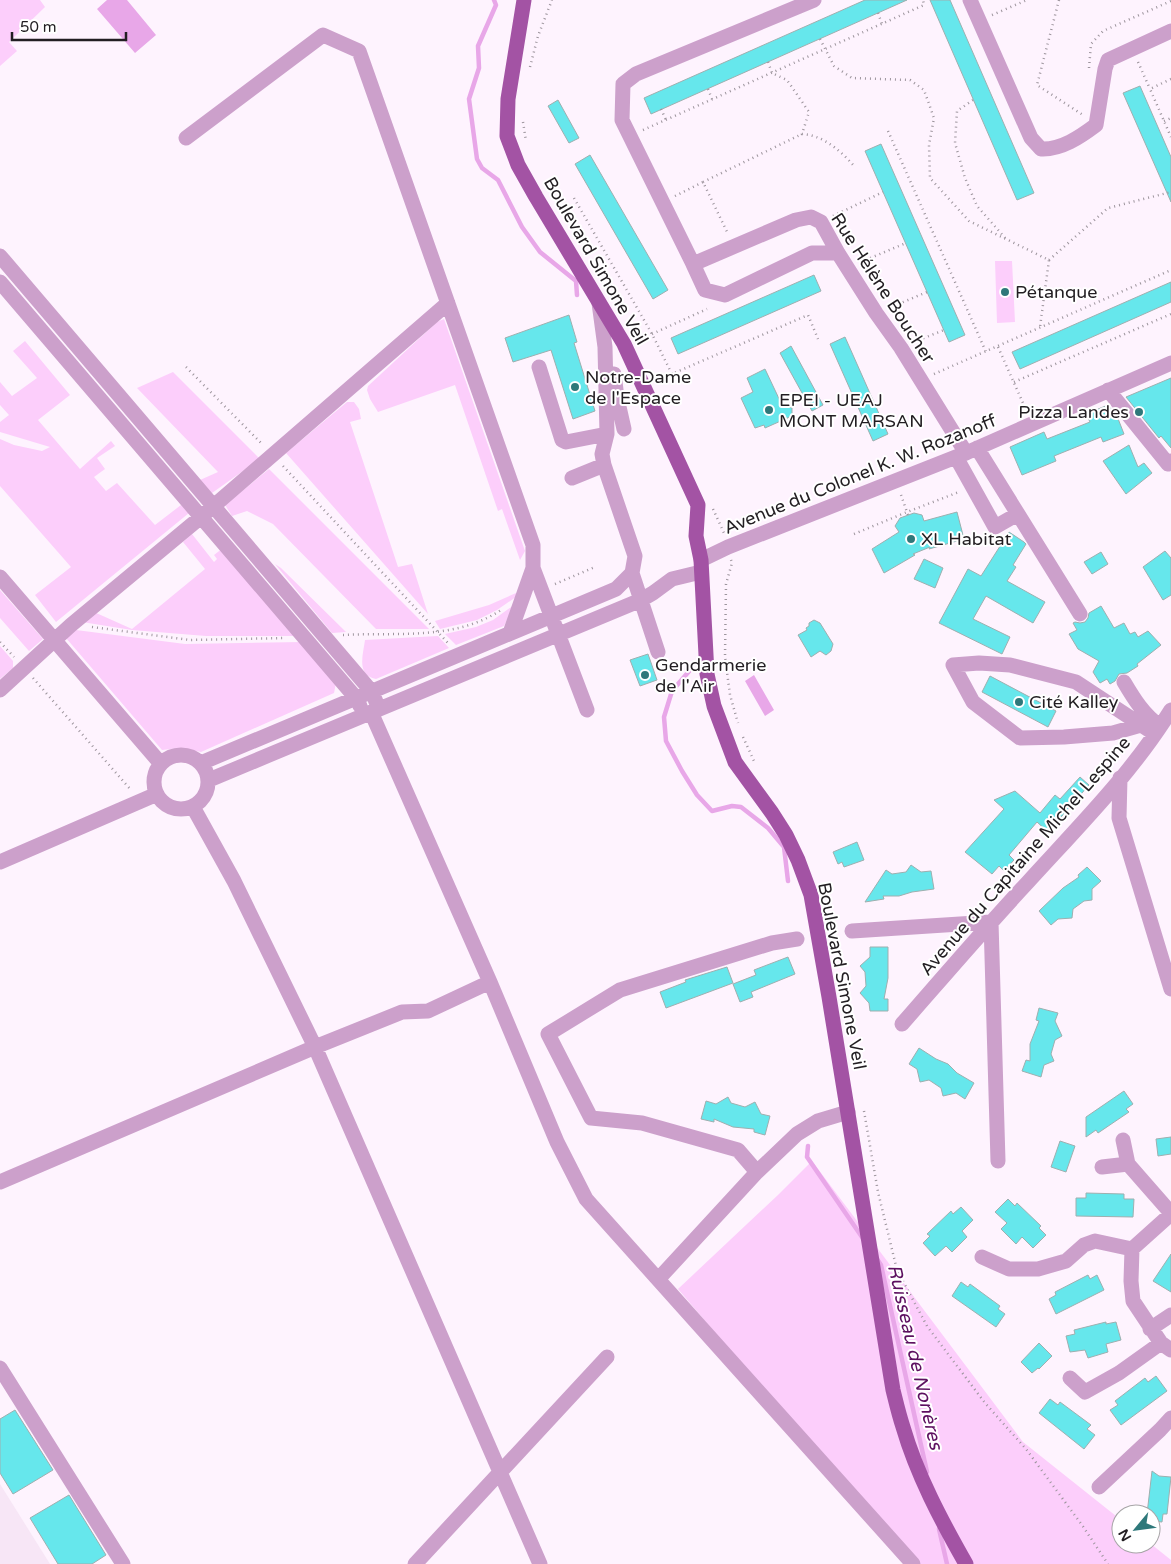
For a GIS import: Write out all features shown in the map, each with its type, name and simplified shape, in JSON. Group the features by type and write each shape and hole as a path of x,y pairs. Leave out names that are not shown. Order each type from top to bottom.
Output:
{"main road":[{"name":"Boulevard Simone Veil","path":"524,0 508,98 507,136 522,173 599,304 616,328 698,505 696,536 701,566 707,674 714,706 735,762 786,835 811,895 830,997 893,1390 902,1427 914,1461 966,1564"}],"street":[{"path":"814,0 636,74 623,84 622,120 706,290 724,295 812,253 838,253"},
{"path":"970,0 1031,138 1041,149 1050,150 1080,137 1096,125 1108,60 1171,31"},
{"path":"186,138 323,35 359,51 533,545 534,568 587,710"},
{"name":"Rue Hélène Boucher","path":"693,264 796,220 811,217 820,222 966,453"},
{"path":"0,256 372,692 371,712"},
{"path":"0,282 356,698 371,712 490,982 557,1142 586,1199 913,1564"},
{"path":"0,690 70,625 201,517 448,304"},
{"path":"599,304 605,347 607,434 602,454 635,556 632,573 658,652"},
{"path":"616,328 612,351 617,398 624,429"},
{"name":"Avenue du Colonel K. W. Rozanoff","path":"209,780 641,600 672,579 701,566 728,547 966,453 1171,363"},
{"path":"539,367 562,440 566,442 607,434"},
{"path":"1108,390 1168,464 1171,461"},
{"path":"966,453 972,487 995,528 1018,514"},
{"path":"966,453 1018,514 1080,614"},
{"path":"572,478 604,465"},
{"path":"1038,572 1046,559"},
{"path":"510,633 534,568"},
{"path":"201,763 616,589 632,573"},
{"path":"0,577 160,764"},
{"path":"1141,726 1076,682 1010,666 979,663 953,665 973,702 1020,738 1064,738 1113,733 1164,723"},
{"path":"1124,682 1137,704 1152,721 1164,723"},
{"name":"Avenue du Capitaine Michel Lespine","path":"902,1024 991,922 1072,834 1139,757 1164,723"},
{"path":"176,755 185,755 201,763 209,780 205,797 199,804 182,810 173,809 165,805 154,790 154,780 160,764 176,755"},
{"path":"1120,778 1120,818 1171,989"},
{"path":"0,862 157,794"},
{"path":"193,807 234,881 315,1047 540,1564"},
{"path":"852,932 991,922 998,1161"},
{"path":"757,1172 738,1150 642,1123 590,1118 548,1034 620,990 772,943 797,939"},
{"path":"0,1182 315,1047 402,1012 428,1010 490,982"},
{"path":"663,1274 757,1172 797,1134 818,1121 848,1112"},
{"path":"1070,1378 1085,1392 1166,1346 1150,1328 1133,1301 1130,1281 1132,1249 1171,1213 1128,1164 1123,1140"},
{"path":"1102,1167 1128,1164"},
{"path":"982,1257 1009,1269 1038,1269 1066,1261 1084,1245 1094,1241 1132,1249"},
{"path":"1150,1328 1171,1315"},
{"path":"415,1564 607,1357"},
{"path":"0,1368 123,1564"},
{"path":"1099,1487 1171,1418"}],"path":[{"path":"529,71 538,36 552,0"},
{"path":"630,136 924,5 923,0"},
{"path":"979,20 1027,0"},
{"path":"1059,0 1037,85 1083,116"},
{"path":"878,13 882,24"},
{"path":"820,39 834,66 852,78 910,80 924,90 934,118 929,145 930,178 969,221 1049,260"},
{"path":"1132,48 1171,137"},
{"path":"768,62 772,72 787,80 809,112 802,134"},
{"path":"1150,89 1171,79"},
{"path":"708,89 712,99"},
{"path":"973,100 957,110 955,143 965,178 977,206 1008,241"},
{"path":"661,109 666,120"},
{"path":"523,117 527,143"},
{"path":"1164,121 1171,118"},
{"path":"888,131 986,352"},
{"path":"663,202 802,134 810,134 830,144 854,166"},
{"path":"704,182 734,247"},
{"path":"820,222 883,192"},
{"path":"1040,327 1049,260 1108,208 1171,192"},
{"path":"574,198 652,334 672,374 808,315 818,339"},
{"path":"848,268 906,243"},
{"path":"921,380 1171,270"},
{"path":"876,313 927,292"},
{"path":"652,334 707,309"},
{"path":"1014,382 1171,314"},
{"path":"901,348 944,330"},
{"path":"998,347 1032,424"},
{"path":"186,366 273,455 459,655"},
{"path":"854,534 972,487"},
{"path":"899,491 907,513"},
{"path":"711,504 723,531 732,563 726,584 725,657 730,695 740,730 755,762"},
{"path":"542,589 595,567"},
{"path":"325,636 438,632 477,622 499,612 523,597"},
{"path":"70,625 190,640 305,638"},
{"path":"0,642 140,801"},
{"path":"863,1105 878,1192 897,1270 927,1326 985,1403 1026,1449 1108,1564"}],"shaded area":[{"path":"0,0 40,0 45,7 9,42 17,51 0,66"},
{"path":"107,0 127,0 156,35 135,53 97,9"},
{"name":"Pétanque","path":"995,261 1012,261 1015,322 997,323"},
{"path":"444,319 525,551 520,560 502,509 498,511 455,385 378,412 367,390 368,386 437,322"},
{"path":"25,341 70,395 38,420 80,469 111,441 115,446 97,458 105,469 94,477 106,491 117,483 155,525 181,505 189,513 56,622 35,595 71,567 0,486 0,439 14,445 42,451 50,447 0,432 0,422 9,415 0,405 0,382 12,396 37,378 13,351"},
{"path":"173,372 260,459 212,493 200,480 218,472 137,388"},
{"path":"347,402 354,402 359,409 361,419 350,422 398,567 412,564 428,614 286,453"},
{"path":"269,469 429,629 376,629 273,524 247,511 232,516 225,505"},
{"path":"192,534 214,562 217,559 214,555 223,548 295,636 206,636 132,630 82,622 94,612 132,629 205,569 183,542"},
{"path":"275,564 281,568 346,632 332,633"},
{"path":"0,590 43,639 29,651 0,618"},
{"path":"516,593 516,597 497,610 477,620 440,629 435,621 489,605"},
{"path":"514,605 504,626 456,645 445,634 476,627 493,620"},
{"path":"76,630 185,644 303,642 336,683 334,693 201,752 179,748 162,750 66,638"},
{"path":"438,636 449,648 376,679 370,677 363,669 362,658 365,640"},
{"path":"0,646 13,661 13,668 0,679"},
{"path":"754,675 774,710 765,716 745,681"},
{"path":"812,1161 1023,1442 1111,1512 1111,1554 1161,1554 1161,1552 1171,1560 1171,1564 911,1564 678,1289"},
{"path":"0,1484 50,1564 0,1564"}],"building":[{"path":"865,0 907,0 651,114 644,98"},
{"path":"930,0 950,0 1034,193 1017,200"},
{"path":"1140,86 1171,157 1171,202 1123,93"},
{"path":"558,100 579,138 569,143 548,106"},
{"path":"881,144 965,335 949,342 865,151"},
{"path":"590,155 668,290 653,299 575,164"},
{"path":"814,275 821,291 678,354 671,338"},
{"path":"1171,282 1171,302 1020,369 1012,352"},
{"name":"Notre-Dame de l'Espace","path":"569,315 577,342 574,343 595,411 573,419 551,350 513,362 505,338"},
{"path":"845,337 888,434 873,441 830,344"},
{"path":"791,346 823,405 812,411 780,353"},
{"path":"765,369 782,405 792,408 792,416 765,428 764,425 755,428 741,398 753,392 747,378"},
{"path":"1171,378 1171,448 1161,436 1159,438 1126,397"},
{"path":"1108,405 1117,416 1124,434 1103,442 1101,437 1054,456 1056,461 1022,475 1010,447 1044,432 1047,439 1090,422 1086,414"},
{"path":"1129,445 1138,467 1144,463 1152,473 1126,494 1103,461"},
{"path":"957,512 964,539 929,549 930,547 913,554 915,555 884,573 872,549 899,532 895,526 900,518 914,513 922,515 924,521"},
{"path":"1009,532 1026,544 1013,565 1016,567 1007,581 1045,602 1033,623 986,596 973,619 1010,637 1002,654 939,623 968,569 981,576"},
{"path":"1165,551 1171,558 1171,595 1163,600 1143,567"},
{"path":"1101,552 1108,564 1092,574 1084,562"},
{"path":"924,559 943,568 935,588 914,579"},
{"path":"1101,606 1114,628 1124,623 1130,634 1135,632 1138,637 1148,631 1161,645 1137,664 1138,666 1127,673 1119,674 1115,681 1110,684 1107,679 1100,683 1093,672 1099,661 1078,649 1069,634 1077,630 1073,623 1085,622 1089,613"},
{"path":"814,620 820,623 833,644 831,651 826,655 820,651 811,657 798,635 807,630 806,628 809,626 809,623"},
{"path":"648,654 657,680 640,686 630,660"},
{"name":"Cité Kalley","path":"990,676 1056,711 1048,727 982,692"},
{"path":"1080,777 1089,785 1048,832 1037,822 1009,855 1014,860 1004,871 999,866 992,874 965,852 1004,809 994,800 1015,791 1040,813 1055,795 1060,799"},
{"path":"857,842 864,860 844,867 842,862 838,864 833,852"},
{"path":"911,865 921,872 931,871 934,889 899,896 883,896 884,899 865,902 886,870 892,874 906,872"},
{"path":"1087,867 1101,881 1092,889 1092,900 1084,901 1073,909 1072,918 1058,919 1051,925 1039,911 1063,888 1079,877 1078,875"},
{"path":"870,947 888,947 888,978 884,999 888,999 888,1011 870,1011 869,1003 860,993 866,986 865,972 860,966 870,957"},
{"path":"788,957 795,974 751,992 753,997 740,1002 733,984 756,975 754,970"},
{"path":"727,967 733,983 666,1008 660,992 686,982 685,980"},
{"path":"1039,1008 1058,1013 1055,1021 1062,1036 1055,1040 1051,1054 1054,1061 1044,1065 1041,1077 1022,1071 1026,1060 1030,1061 1030,1044 1039,1021 1036,1020"},
{"path":"919,1048 948,1064 957,1073 974,1083 965,1099 956,1093 943,1096 941,1088 929,1080 920,1082 917,1069 909,1064"},
{"path":"1124,1091 1133,1104 1126,1109 1129,1112 1098,1133 1096,1130 1086,1137 1086,1117"},
{"path":"728,1097 731,1103 745,1107 755,1102 761,1114 770,1116 765,1135 754,1132 754,1129 733,1127 714,1119 714,1122 701,1119 706,1101 716,1104"},
{"path":"1171,1137 1171,1154 1158,1156 1156,1139"},
{"path":"1060,1141 1075,1146 1066,1172 1051,1167"},
{"path":"1086,1193 1124,1194 1124,1199 1134,1199 1133,1217 1076,1216 1076,1198 1086,1198"},
{"path":"1008,1199 1015,1206 1017,1203 1041,1226 1039,1228 1046,1235 1033,1248 1022,1237 1016,1244 1001,1229 1007,1223 995,1212"},
{"path":"961,1207 973,1220 962,1231 967,1237 952,1252 946,1246 935,1256 923,1243 930,1236 927,1234 951,1211 953,1214"},
{"path":"1171,1254 1171,1292 1153,1281"},
{"path":"1088,1275 1090,1279 1097,1275 1104,1290 1056,1314 1049,1299 1056,1295 1055,1292"},
{"path":"961,1282 968,1287 970,1284 1000,1306 998,1309 1005,1314 996,1327 952,1296"},
{"path":"1106,1322 1106,1324 1116,1322 1121,1340 1106,1344 1108,1352 1088,1358 1085,1350 1070,1352 1066,1336 1075,1334 1074,1330"},
{"path":"1039,1343 1052,1356 1032,1373 1021,1362"},
{"path":"1156,1376 1167,1391 1121,1425 1110,1410 1118,1405 1115,1401 1145,1378 1148,1382"},
{"path":"1050,1399 1058,1405 1060,1402 1091,1425 1087,1429 1095,1435 1084,1449 1039,1413"},
{"path":"15,1410 53,1470 13,1494 0,1473 0,1419"},
{"path":"1152,1471 1159,1476 1171,1477 1167,1514 1163,1514 1162,1522 1161,1504 1148,1504"},
{"path":"69,1495 106,1555 92,1564 58,1564 30,1518"}],"waterway":[{"name":"Ruisseau de Nonères","path":"494,0 496,5 478,46 479,68 469,99 477,159 482,168 498,180 522,227 540,252 576,281 577,295"},
{"name":"Ruisseau de Nonères","path":"691,669 672,691 664,717 666,741 697,795 712,811 732,806 741,807 768,828 784,847 788,881"},
{"name":"Ruisseau de Nonères","path":"808,1146 807,1157 864,1240"},
{"name":"Ruisseau de Nonères","path":"877,1259 881,1265 927,1472"},
{"name":"Ruisseau de Nonères","path":"939,1529 947,1564"}],"place":[{"name":"Pétanque","path":"1005,292"},
{"name":"Notre-Dame de l'Espace","path":"575,387"},
{"name":"EPEI - UEAJ MONT MARSAN","path":"769,410"},
{"name":"Pizza Landes","path":"1139,412"},
{"name":"XL Habitat","path":"911,539"},
{"name":"Gendarmerie de l'Air","path":"645,675"},
{"name":"Cité Kalley","path":"1019,702"}]}
